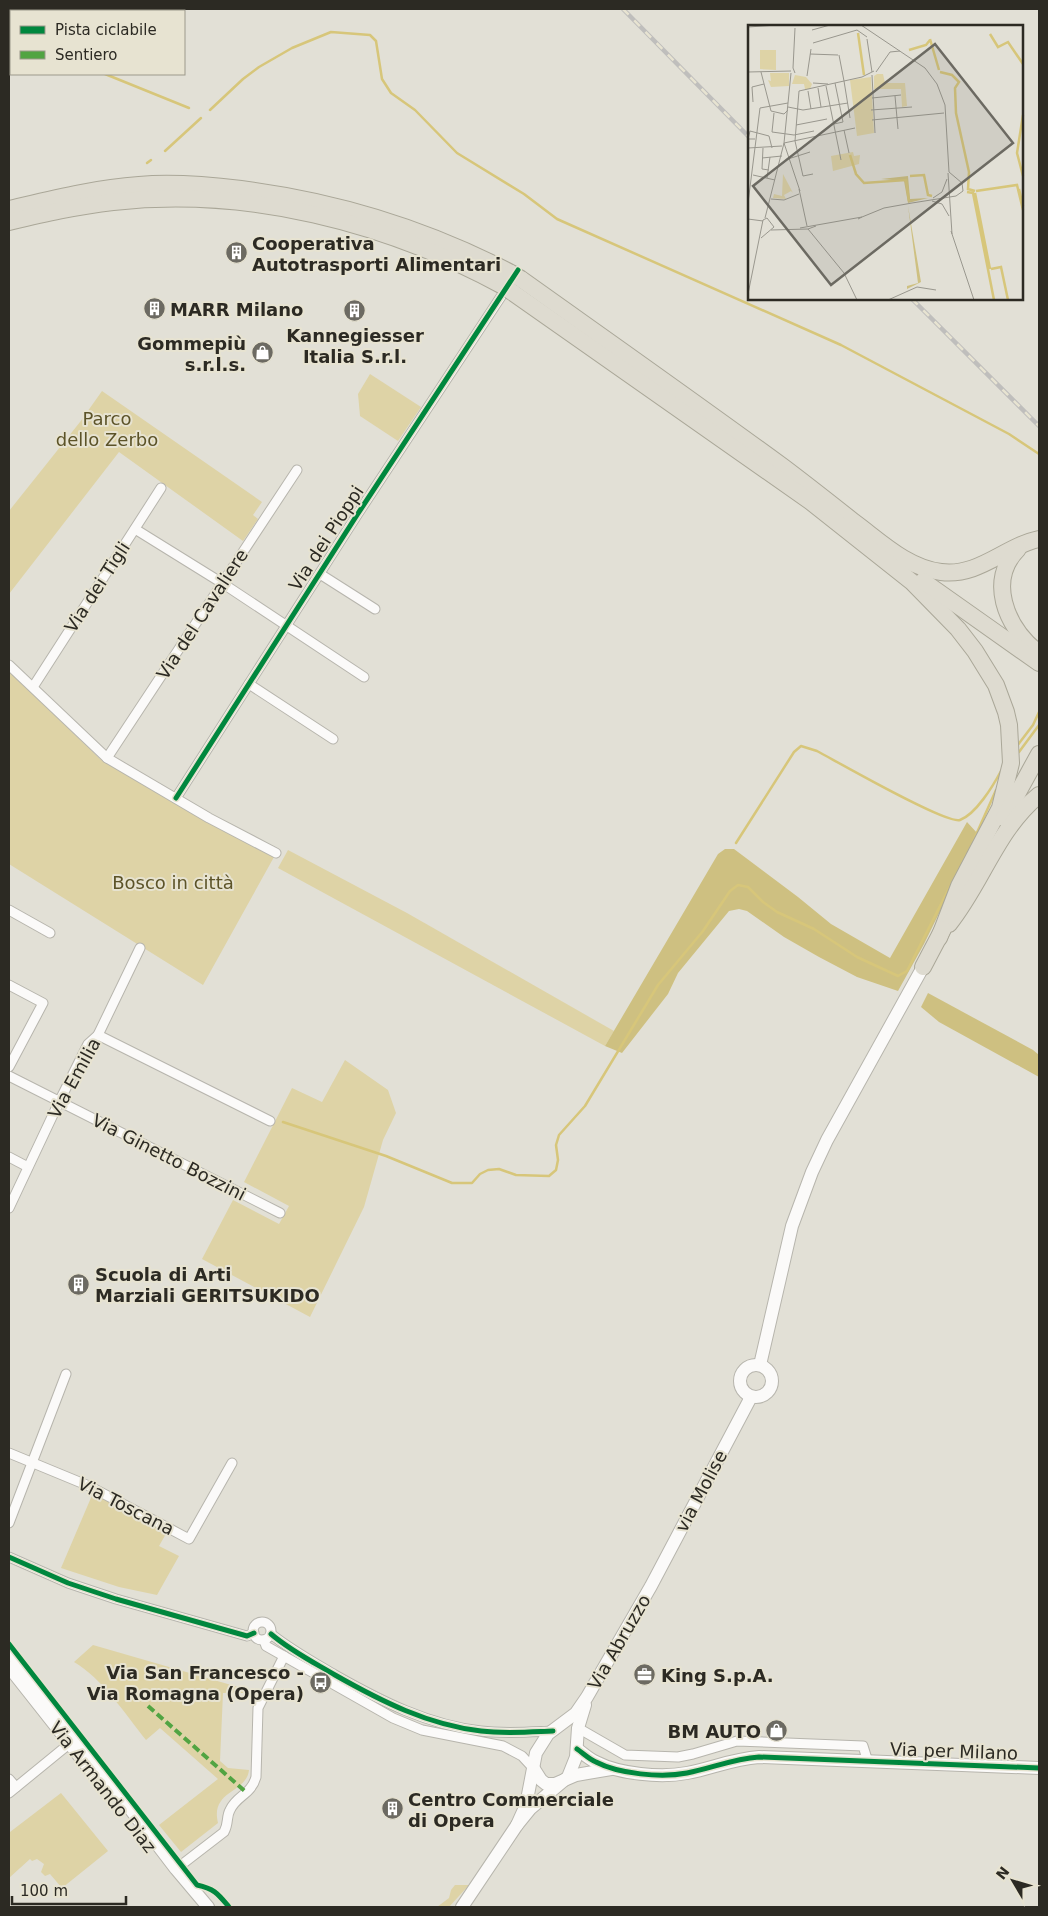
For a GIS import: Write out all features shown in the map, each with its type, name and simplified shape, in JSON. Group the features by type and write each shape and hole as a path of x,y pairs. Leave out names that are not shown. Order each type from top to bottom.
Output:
{"highway":[{"path":"9,209 73,194 140,184 175,184 219,186 270,192 323,202 368,214 454,246 814,498 913,563 934,571 954,573 971,570 990,563 1033,540"},
{"path":"9,222 77,207 143,199 218,200 261,205 299,211 364,226 425,249 510,285"},
{"path":"814,498 946,598 1039,663"},
{"path":"814,498 912,582 958,629 990,674 1006,712 1009,725 1010,763 1000,808 959,886 938,938"},
{"path":"1033,540 1011,556 1003,575 1002,596 1011,623 1025,642 1039,654"},
{"path":"923,967 1039,754"},
{"path":"938,938 964,906 1006,830 1016,817 1039,795"}],"main road":[{"path":"760,1365 792,1226 812,1172 827,1140 923,967"},
{"path":"760,1365 765,1367 771,1376 772,1386 766,1394 756,1398 751,1397 742,1390 740,1375 746,1368 760,1365"},
{"name":"via Molise","path":"651,1586 751,1397"},
{"name":"Via Abruzzo","path":"554,1731 576,1713 587,1697 651,1586"},
{"name":"Via Armando Diaz","path":"9,1650 176,1869 208,1907"},
{"name":"Via Armando Diaz","path":"9,1667 198,1907"},
{"name":"Via Abruzzo","path":"577,1749 578,1728 587,1697"},
{"path":"517,1825 526,1805 536,1753 548,1734 554,1731 568,1735 574,1741 577,1749 589,1759 616,1769"},
{"path":"462,1907 517,1825 539,1800 568,1777 572,1770 577,1749"},
{"name":"Via per Milano","path":"616,1769 673,1775 706,1769 723,1763 759,1757 1039,1768"},
{"path":"534,1769 546,1784 562,1782 576,1775 616,1769"},
{"path":"454,1907 474,1890"}],"street":[{"name":"Via dei Pioppi","path":"176,798 320,574 510,285"},
{"name":"Via del Cavaliere","path":"107,758 297,470"},
{"name":"Via dei Tigli","path":"33,686 161,488"},
{"path":"135,529 222,583 364,677"},
{"path":"320,574 375,609"},
{"path":"9,665 107,758 209,818 276,853"},
{"path":"249,684 333,739"},
{"path":"9,910 50,933"},
{"name":"Via Emilia","path":"9,1208 88,1044 98,1034 140,948"},
{"path":"9,986 43,1002 9,1067"},
{"path":"98,1034 270,1121"},
{"name":"Via Ginetto Bozzini","path":"9,1076 280,1213"},
{"path":"9,1157 28,1167"},
{"path":"9,1523 66,1374"},
{"name":"Via Toscana","path":"9,1453 89,1486 189,1539 232,1463"},
{"path":"9,1557 68,1583 116,1599 247,1636 254,1634"},
{"path":"534,1769 522,1756 503,1746 422,1730 393,1718 266,1646 268,1637 269,1625 262,1622 255,1625 254,1634 257,1639 268,1637 371,1696 404,1710 479,1731 519,1733 554,1731"},
{"path":"176,1869 224,1832 228,1824 228,1812 236,1800 253,1786 256,1777 258,1708 284,1656"},
{"path":"578,1728 625,1755 678,1757 737,1741 759,1741 862,1746 868,1762"},
{"path":"9,1779 12,1790 69,1744"}],"green space":[{"path":"370,374 421,407 398,441 360,416 358,394"},
{"name":"Parco dello Zerbo","path":"102,391 262,502 253,515 258,519 243,541 119,452 9,594 9,511 80,422"},
{"name":"Bosco in città","path":"9,671 100,759 274,857 203,985 9,864"},
{"path":"288,850 407,913 614,1031 605,1046 278,868"},
{"path":"345,1060 388,1090 396,1113 383,1140 364,1207 310,1317 202,1259 233,1200 279,1224 289,1206 244,1182 292,1088 322,1102"},
{"path":"93,1493 167,1532 159,1546 179,1556 157,1595 119,1587 61,1568"},
{"path":"93,1645 252,1691 251,1693 223,1693 220,1761 228,1768 249,1770 247,1778 219,1804 217,1812 218,1823 181,1852 159,1825 218,1779 160,1728 146,1740 104,1687 74,1662"},
{"path":"61,1793 108,1851 62,1888 50,1874 45,1876 41,1872 44,1864 37,1859 32,1861 30,1859 9,1878 9,1830 10,1832"},
{"path":"455,1885 469,1885 449,1907 437,1907 449,1898 451,1890"}],"shaded area":[{"path":"967,822 978,834 924,944 898,991 857,977 784,937 747,911 739,909 729,911 678,973 668,994 622,1053 605,1046 718,854 725,849 734,849 831,924 890,958"},
{"path":"928,993 1033,1050 1039,1055 1039,1077 939,1022 921,1007"}],"waterway":[{"path":"210,110 243,79 259,67 292,48 331,32 370,35 376,41 382,79 391,93 415,110 457,153 524,194 557,219 841,345 1009,434 1039,454"},
{"path":"107,75 189,108"},
{"path":"165,151 201,118"},
{"path":"147,163 151,160"},
{"path":"1017,746 1033,725 1039,712"},
{"path":"1019,752 1039,725"},
{"path":"736,843 794,752 801,746 817,751 914,803 951,819 960,820 972,812 989,792 1001,771"},
{"path":"971,846 996,790"},
{"path":"283,1122 386,1156 452,1183 472,1183 480,1174 488,1170 499,1169 516,1175 549,1176 556,1170 558,1160 556,1145 559,1135 585,1106 658,985 703,931 730,891 738,885 748,887 763,902 777,912 814,929 857,957 898,976 907,971 966,855"}],"railway":[{"path":"623,9 748,136"},
{"path":"913,300 1039,426"}],"marked path":[{"path":"148,1706 247,1793"}],"cycle path":[{"path":"176,798 357,515 518,270"},
{"path":"9,1557 68,1583 116,1599 247,1636 254,1633"},
{"path":"271,1634 294,1651 352,1685 387,1703 424,1718 461,1728 481,1731 508,1733 553,1731"},
{"path":"9,1644 197,1885 208,1888 216,1893 229,1907"},
{"path":"577,1749 605,1766 628,1772 653,1775 687,1773 759,1757 1039,1768"}],"place":[{"name":"Cooperativa Autotrasporti Alimentari","path":"236,253"},
{"name":"MARR Milano","path":"154,309"},
{"name":"Kannegiesser Italia S.r.l.","path":"355,310"},
{"name":"Gommepiù s.r.l.s.","path":"262,353"},
{"name":"Scuola di Arti Marziali GERITSUKIDO","path":"79,1284"},
{"name":"King S.p.A.","path":"645,1675"},
{"name":"Via San Francesco - Via Romagna (Opera)","path":"320,1682"},
{"name":"BM AUTO","path":"777,1731"},
{"name":"Centro Commerciale di Opera","path":"392,1809"}]}
